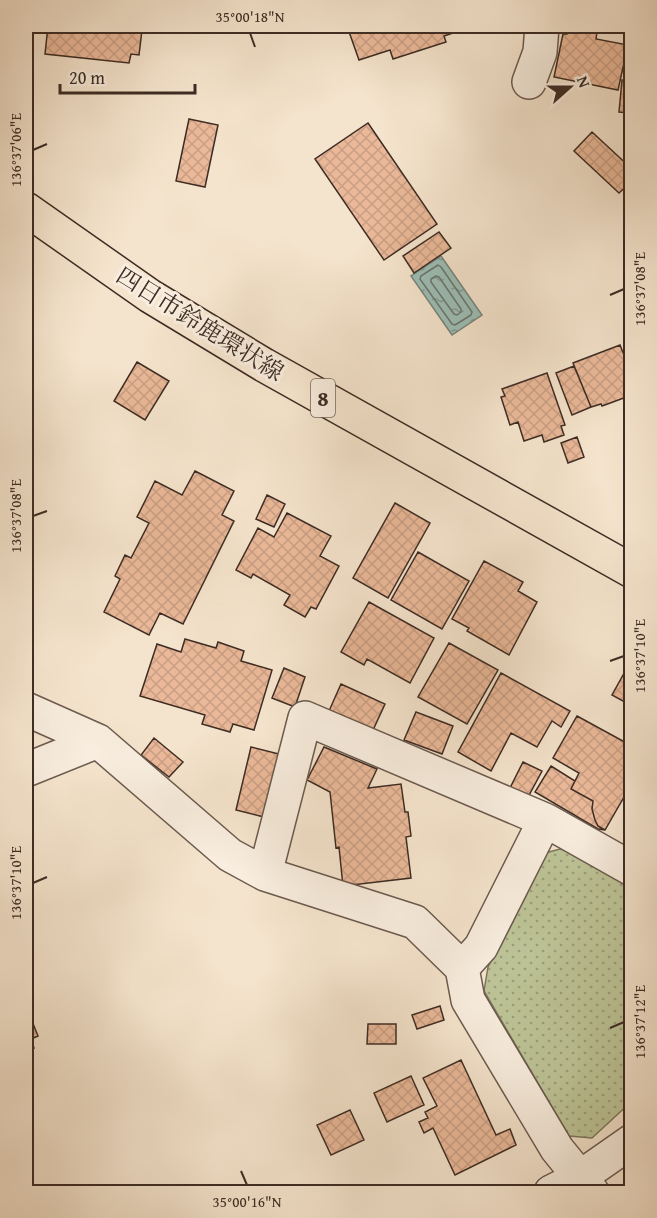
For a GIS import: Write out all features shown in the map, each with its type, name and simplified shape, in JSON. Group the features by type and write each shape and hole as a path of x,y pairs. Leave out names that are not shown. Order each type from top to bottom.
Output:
{"main road":[{"name":"四日市鈴鹿環状線","path":"26,209 150,296 264,365 632,571"}],"street":[{"path":"530,82 540,52 542,26"},
{"path":"26,709 98,741 230,855 265,874 415,922 462,968 468,1000 557,1149 574,1188 632,1140"},
{"path":"265,874 305,718 545,820 632,869"},
{"path":"26,770 98,741"},
{"path":"462,968 481,947 545,820"}],"green space":[{"path":"564,848 631,886 631,1102 592,1138 569,1136 484,991 488,967 545,853"}],"water":[{"path":"441,256 482,315 452,335 411,276"}],"building":[{"path":"48,26 103,26 142,30 139,55 131,54 129,63 45,54"},
{"path":"347,26 460,26 462,30 444,36 446,42 393,59 390,50 359,60"},
{"path":"568,26 597,32 596,39 628,45 618,90 554,77 563,34 567,34"},
{"path":"622,80 632,81 632,113 619,112"},
{"path":"189,119 218,125 205,187 176,181"},
{"path":"368,123 437,224 384,260 315,159"},
{"path":"592,132 632,169 632,181 619,193 574,151"},
{"path":"439,232 451,248 414,273 403,256"},
{"path":"620,345 632,375 632,395 602,406 601,404 591,407 573,363"},
{"path":"137,362 169,381 145,420 114,401"},
{"path":"574,366 591,407 572,415 556,373"},
{"path":"547,373 565,425 561,426 564,435 544,442 542,435 524,441 518,422 510,425 501,397 505,396 502,389"},
{"path":"577,437 584,457 568,463 561,443"},
{"path":"195,471 234,491 222,515 234,521 183,624 160,613 149,635 104,612 120,579 115,576 125,555 131,558 149,523 137,517 155,481 182,495"},
{"path":"267,495 285,504 274,527 256,519"},
{"path":"395,503 430,523 388,598 353,578"},
{"path":"287,513 331,536 320,556 339,566 316,609 311,607 305,617 284,605 290,595 253,574 251,578 236,570 258,528 274,537"},
{"path":"418,552 469,581 442,629 391,600"},
{"path":"484,561 523,582 518,591 537,602 509,655 467,631 469,628 452,619"},
{"path":"369,602 434,638 410,683 367,659 364,665 341,652"},
{"path":"185,639 216,648 218,642 244,651 241,661 272,670 254,730 233,724 230,732 202,724 205,715 140,696 157,644 181,652"},
{"path":"449,643 498,670 467,724 418,697"},
{"path":"632,659 632,706 612,695"},
{"path":"284,668 305,677 295,707 272,698"},
{"path":"501,673 570,711 561,727 552,721 537,747 511,733 491,771 458,752"},
{"path":"341,684 385,704 373,730 329,711"},
{"path":"416,712 453,726 442,754 404,740"},
{"path":"577,716 632,746 632,783 605,830 598,826 595,820 592,809 593,801 571,789 579,773 553,758"},
{"path":"154,738 183,762 169,777 141,755"},
{"path":"251,747 279,754 264,817 236,810"},
{"path":"324,747 377,769 368,788 401,784 411,836 406,837 411,878 343,886 330,792 307,780"},
{"path":"523,762 542,771 527,799 509,790"},
{"path":"551,766 575,781 571,789 593,801 592,809 595,820 598,826 605,830 598,829 535,792"},
{"path":"440,1006 444,1020 417,1029 412,1015"},
{"path":"28,1011 38,1036 31,1039 34,1048 26,1052 26,1012"},
{"path":"368,1024 396,1024 396,1044 367,1044"},
{"path":"461,1060 496,1135 510,1129 516,1145 455,1175 433,1128 424,1133 419,1122 428,1118 425,1112 437,1106 423,1078"},
{"path":"411,1076 424,1105 387,1122 374,1093"},
{"path":"350,1110 364,1140 331,1155 317,1125"}]}
